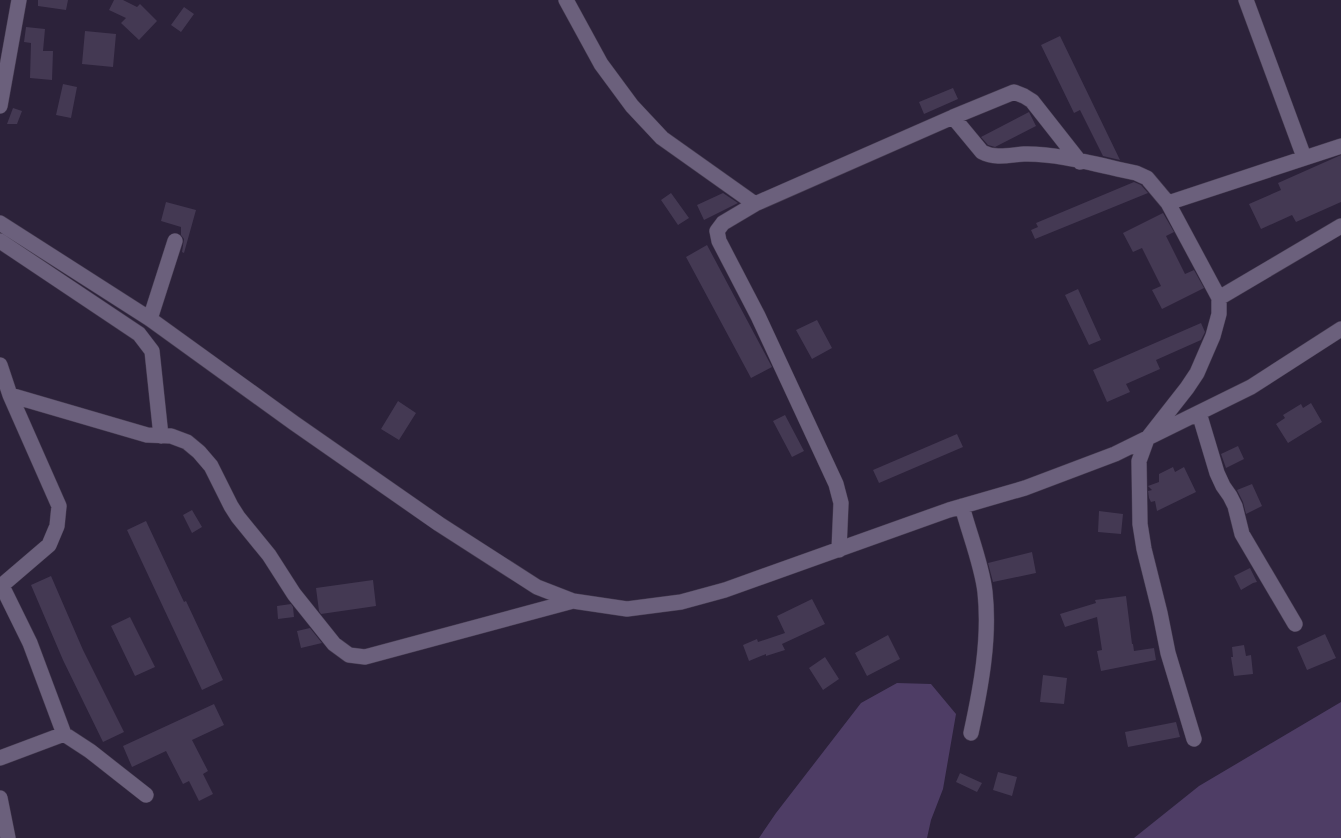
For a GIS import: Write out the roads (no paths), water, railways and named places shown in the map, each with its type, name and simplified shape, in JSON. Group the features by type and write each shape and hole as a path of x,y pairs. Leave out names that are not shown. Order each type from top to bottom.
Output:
{"street":[{"path":"0,106 20,0"},
{"path":"566,0 601,64 632,106 667,142 755,204"},
{"path":"1246,0 1304,157"},
{"path":"839,550 841,503 836,484 758,316 719,241 717,231 723,223 755,204 953,117 1014,92 1032,101 1080,162"},
{"path":"953,117 982,152 989,156 1026,154 1054,156 1136,173 1147,178 1168,203 1219,298 1219,314 1213,336 1197,373 1147,439 1139,461 1140,524 1143,543 1168,653 1194,739"},
{"path":"1168,203 1341,146"},
{"path":"0,223 150,319 300,427 439,524 537,587 573,601 626,609 681,602 725,590 962,506 1025,488 1115,454 1251,387 1341,328"},
{"path":"1219,298 1341,226"},
{"path":"0,241 139,334 152,351 161,436"},
{"path":"150,319 175,241"},
{"path":"0,365 10,395 59,506 57,526 49,545 1,586 30,643 64,734 90,751 146,794"},
{"path":"10,395 147,435 171,436 187,442 211,466 238,518 269,555 294,594 334,644 349,655 365,657 573,601"},
{"path":"1199,413 1217,473 1235,506 1242,534 1295,624"},
{"path":"962,506 985,591 985,650 980,693 971,733"},
{"path":"0,758 64,734"},
{"path":"0,798 8,838"}]}
